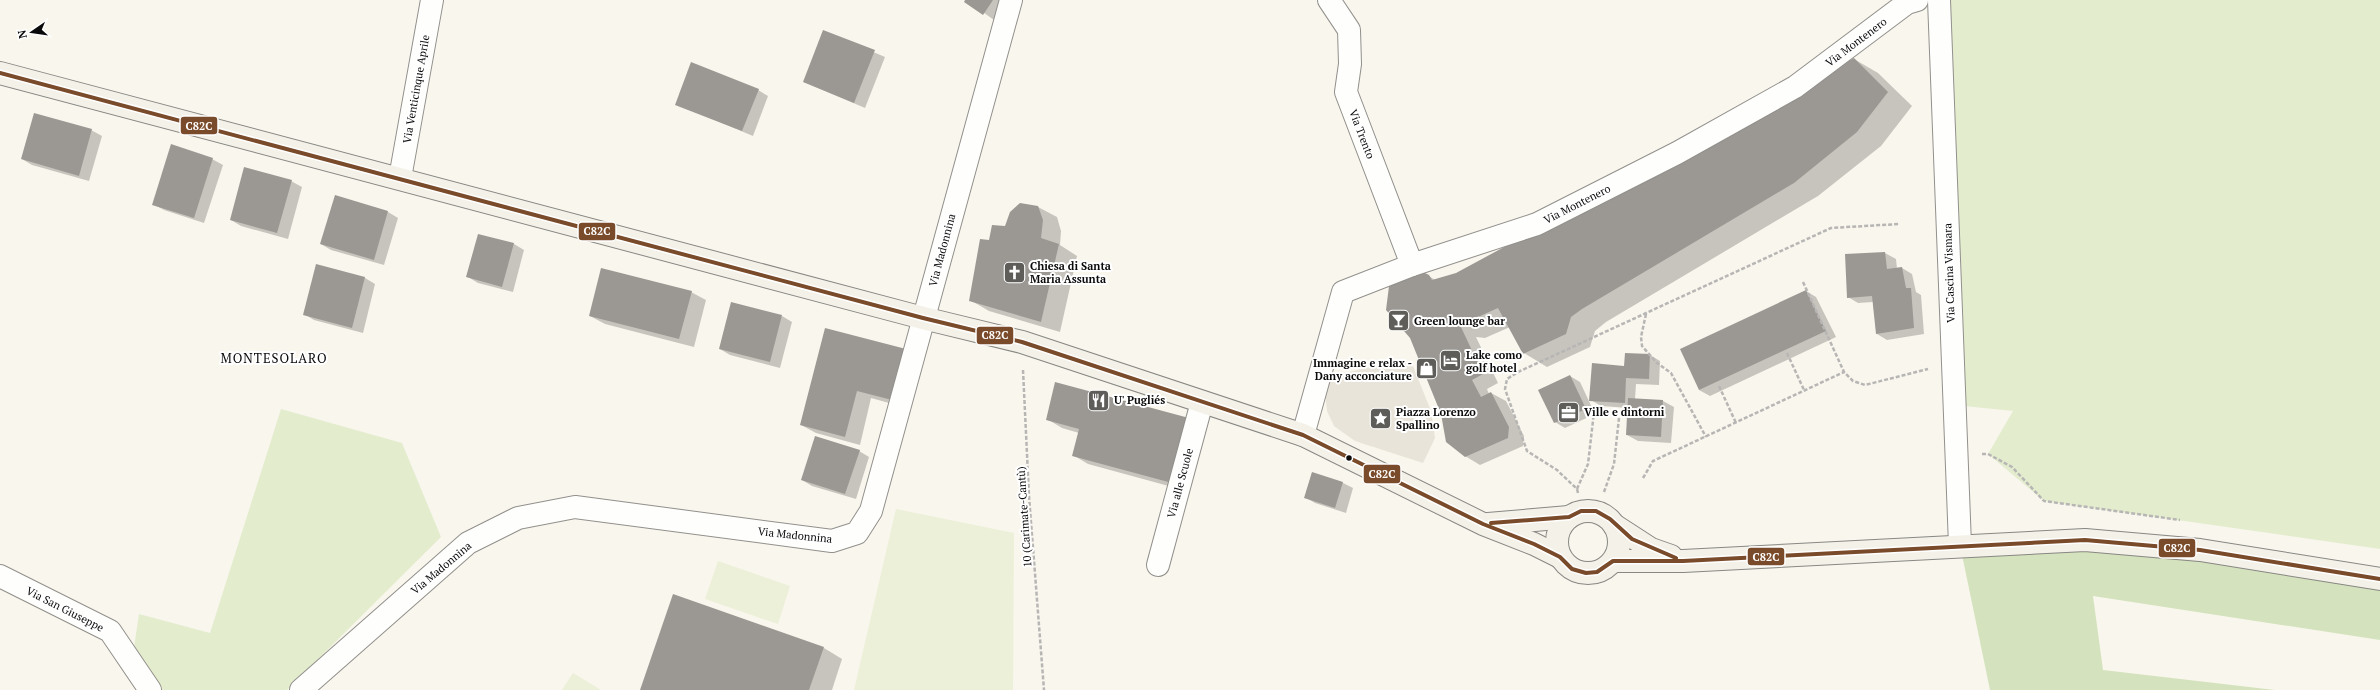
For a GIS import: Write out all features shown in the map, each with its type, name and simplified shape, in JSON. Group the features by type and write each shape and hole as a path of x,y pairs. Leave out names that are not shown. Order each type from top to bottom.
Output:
{"main road":[{"path":"0,73 923,318 1022,342 1303,435 1483,524 1560,557 1572,569 1586,574 1604,569 1614,561 1618,551 1619,536 1614,525 1610,519 1596,511 1483,524"},
{"path":"1560,557 1557,537 1560,527 1575,514"},
{"path":"1614,525 1651,549 1683,560"},
{"path":"1614,561 1683,560 1960,545 2085,540 2200,550 2380,579"}],"street":[{"name":"Via Venticinque Aprile","path":"400,178 432,0"},
{"name":"Via Madonnina","path":"305,686 468,543 518,518 575,507 832,541 857,533 871,511 1011,0"},
{"name":"Via Trento","path":"1330,0 1349,30 1350,64 1346,92 1412,265"},
{"name":"Via Montenero","path":"1303,435 1343,292 1412,265 1537,224 1677,153 1795,87 1907,3 1918,0"},
{"name":"Via Cascina Vismara","path":"1939,0 1960,545"},
{"name":"Via alle Scuole","path":"1158,565 1202,402"},
{"name":"Via San Giuseppe","path":"0,576 110,631 150,690"}],"path":[{"path":"1577,489 1557,470 1527,451 1505,389 1507,379 1518,372 1831,228 1899,224"},
{"path":"1803,282 1844,372 1853,381 1865,385 1916,373 1953,360"},
{"path":"1646,313 1641,337 1642,346 1657,363 1671,373 1706,437"},
{"name":"10 (Carimate-Cantù)","path":"1022,342 1030,496 1044,690"},
{"path":"1787,353 1804,390"},
{"path":"1643,478 1654,461 1844,372"},
{"path":"1719,386 1736,422"},
{"path":"1575,514 1577,489 1588,464 1594,412"},
{"path":"1604,492 1614,464 1618,418"},
{"path":"1956,454 1988,454 2012,467 2044,501 2182,521"}],"green space":[{"path":"1949,0 2380,0 2380,549 2044,501 1988,454 2013,411 1954,405"},
{"path":"281,409 402,443 441,537 287,690 162,690 134,647 139,614 210,633"},
{"path":"896,509 1014,533 1013,690 854,690"},
{"path":"2085,540 2380,579 2380,640 2093,596 2103,670 2275,690 1990,690 1960,545"},
{"path":"718,561 790,586 778,624 705,599"},
{"path":"573,673 601,690 562,690"}],"shaded area":[{"name":"Piazza Lorenzo Spallino","path":"1395,361 1411,361 1431,411 1435,438 1423,463 1355,441 1334,426 1327,411 1325,393 1330,379 1341,374"}],"building":[{"path":"965,0 993,0 983,15 964,2"},
{"path":"823,30 875,50 854,103 803,82"},
{"path":"1854,58 1888,92 1857,132 1794,183 1582,309 1571,317 1566,334 1523,354 1498,308 1460,325 1483,374 1472,380 1481,397 1491,392 1509,427 1508,438 1465,457 1446,442 1441,414 1410,338 1386,310 1389,286 1421,271 1429,275 1432,280 1456,273"},
{"path":"691,62 759,89 742,131 675,105"},
{"path":"34,113 92,129 79,176 21,159"},
{"path":"171,144 213,158 194,218 152,205"},
{"path":"244,167 292,180 277,233 230,220"},
{"path":"335,195 388,211 374,260 320,244"},
{"name":"Chiesa di Santa Maria Assunta","path":"1020,203 1038,206 1043,220 1041,238 1059,244 1041,322 969,301 980,239 989,240 992,225 1005,226 1010,212"},
{"path":"478,234 514,243 502,287 466,277"},
{"path":"1885,252 1887,269 1902,267 1906,288 1911,288 1914,328 1876,334 1872,296 1847,298 1845,254"},
{"path":"316,264 365,277 352,328 303,315"},
{"path":"601,268 692,291 679,339 589,316"},
{"path":"1806,290 1826,331 1699,390 1680,349"},
{"path":"731,302 782,315 770,362 719,349"},
{"path":"825,328 906,349 892,400 857,391 845,437 800,425"},
{"path":"1625,353 1650,354 1649,379 1626,378 1625,403 1589,401 1592,363 1624,366"},
{"path":"1570,375 1586,409 1554,423 1538,390"},
{"path":"1055,382 1189,418 1172,483 1072,456 1079,429 1046,420"},
{"path":"1628,398 1663,400 1661,437 1626,435"},
{"path":"815,436 860,450 845,494 801,480"},
{"path":"1312,472 1343,482 1335,508 1304,498"},
{"path":"673,594 824,647 809,690 640,690"}],"transit line":[{"name":"C82C","path":"0,73 923,318 1022,342 1303,435 1483,524 1534,544 1560,557 1572,569 1586,573 1597,572 1613,561 1683,561 2085,540 2200,550 2380,579"},
{"name":"C82C","path":"1491,523 1569,517 1581,511 1596,511 1610,519 1632,539 1676,558"}],"place":[{"name":"Chiesa di Santa Maria Assunta","path":"1014,272"},
{"name":"Green lounge bar","path":"1398,321"},
{"name":"Lake como golf hotel","path":"1450,361"},
{"name":"Immagine e relax - Dany acconciature","path":"1427,369"},
{"name":"U' Pugliés","path":"1099,400"},
{"name":"Ville e dintorni","path":"1569,412"},
{"name":"Piazza Lorenzo Spallino","path":"1381,418"}],"district":[{"name":"MONTESOLARO","path":"274,358"}]}
